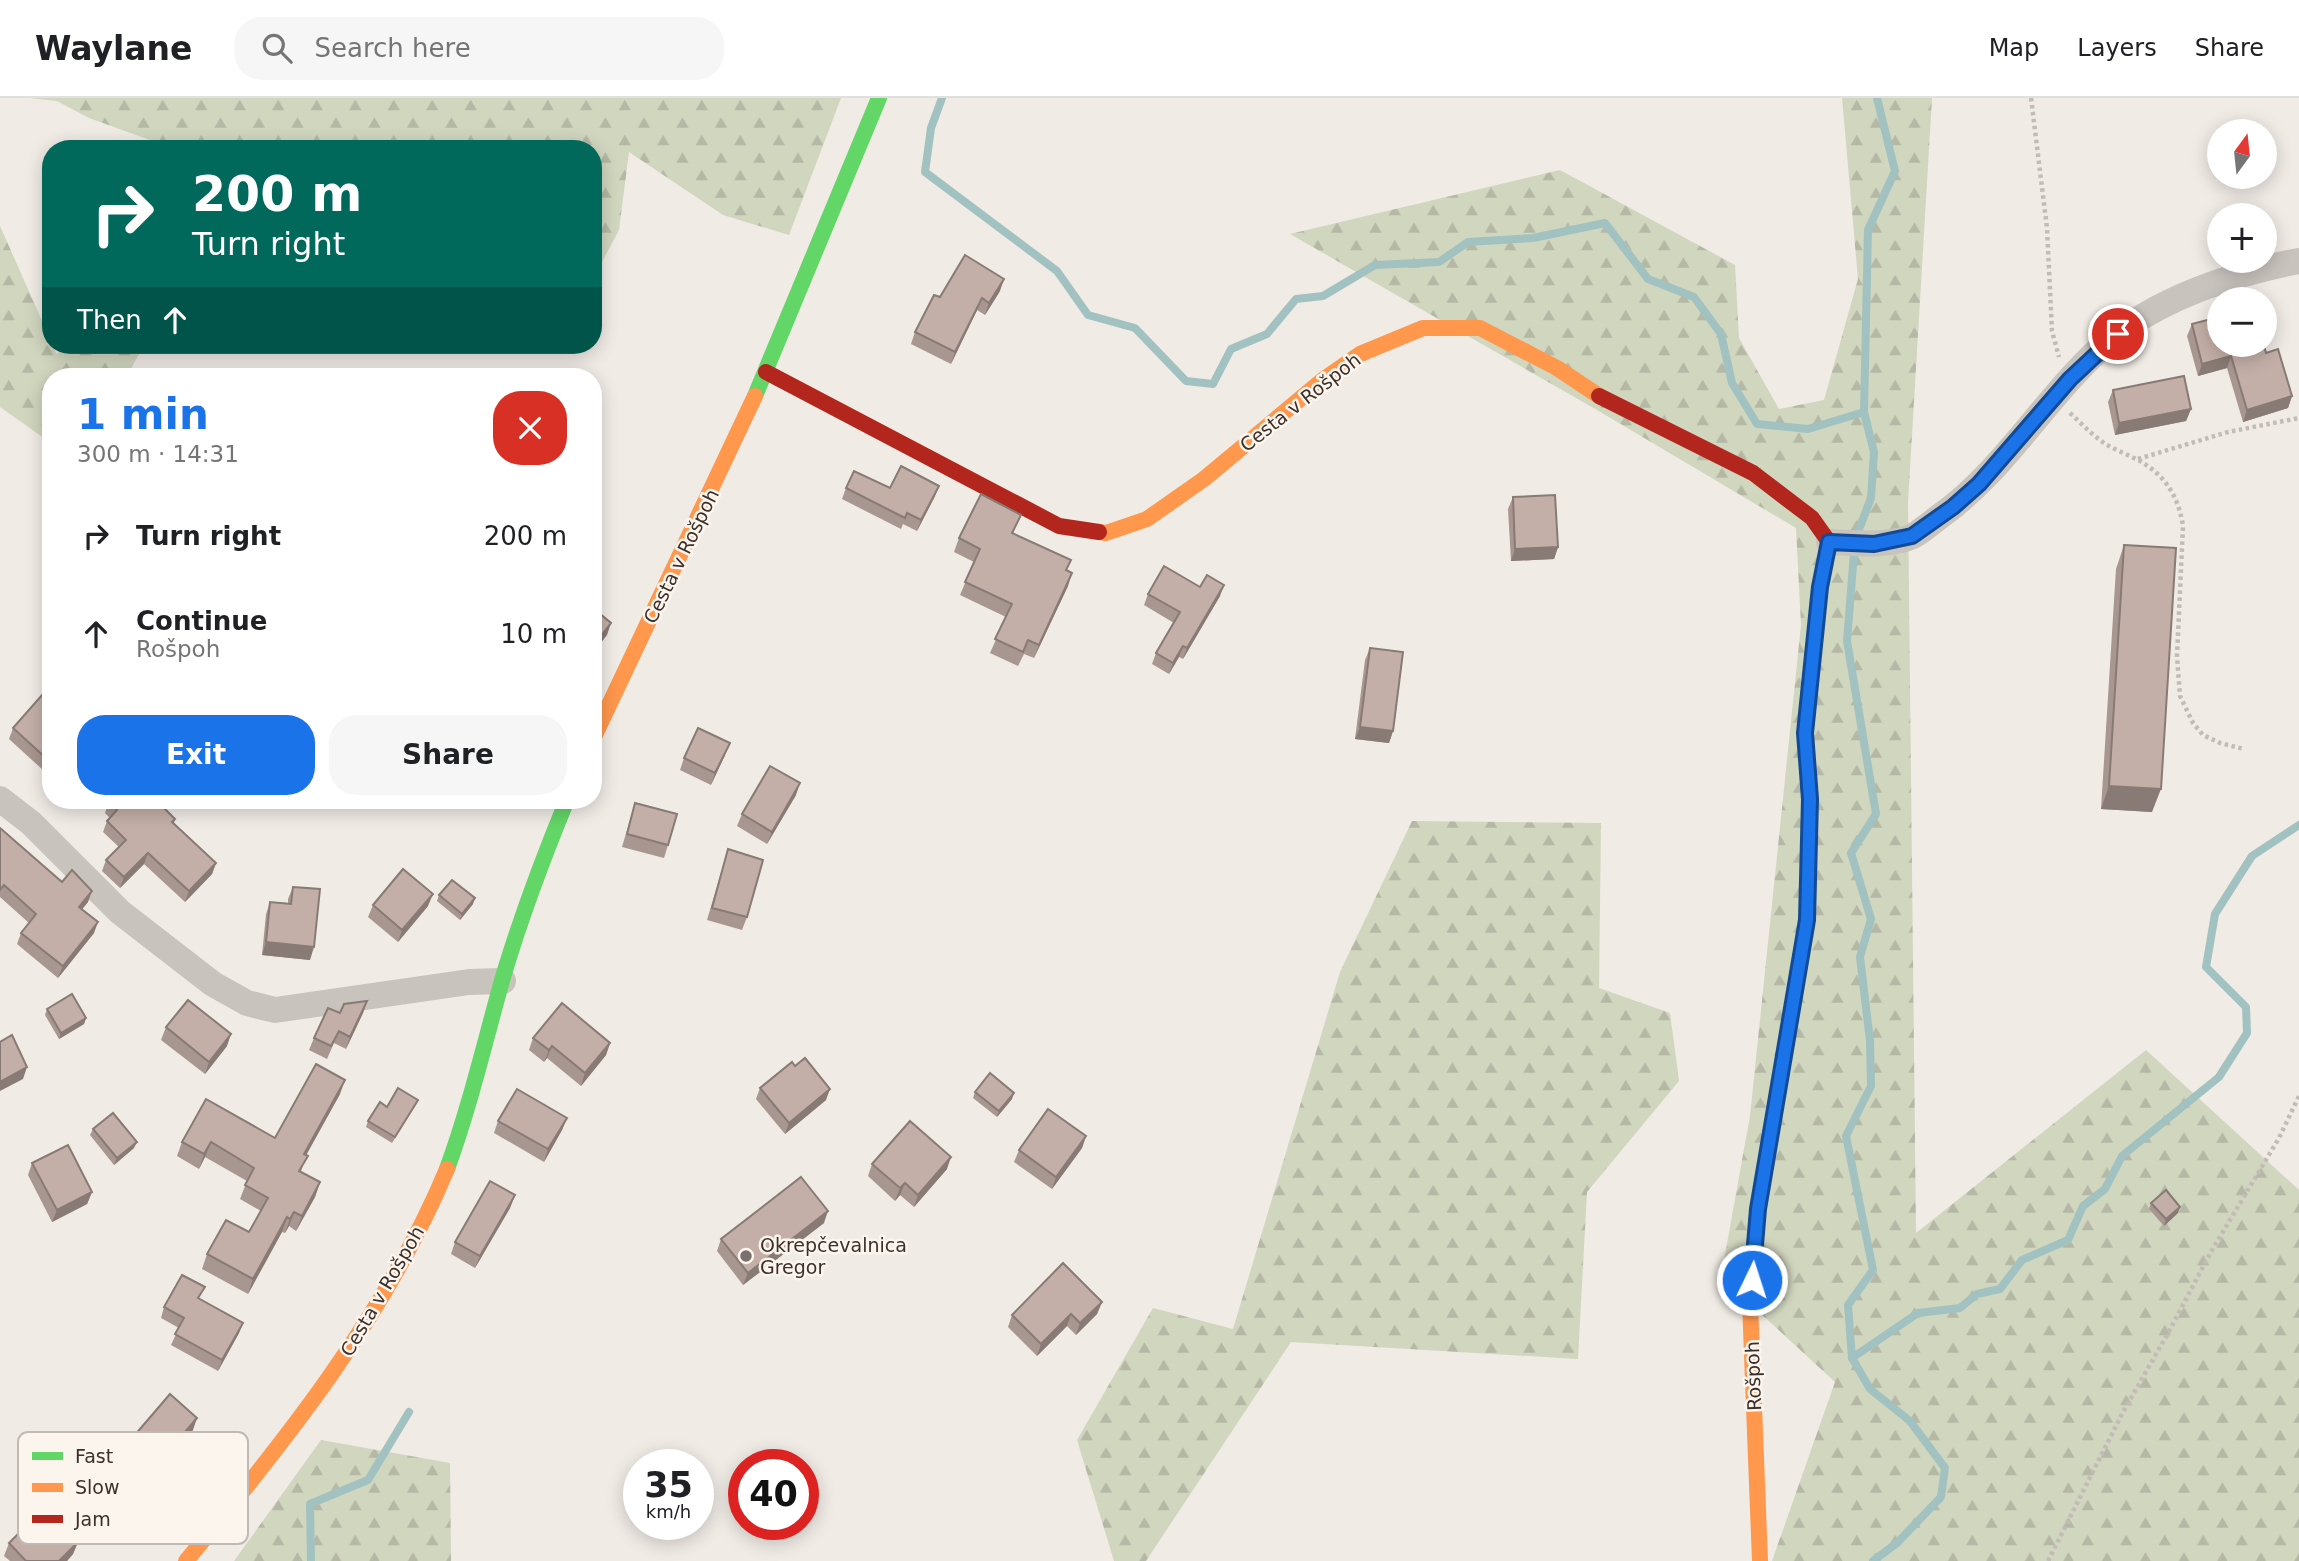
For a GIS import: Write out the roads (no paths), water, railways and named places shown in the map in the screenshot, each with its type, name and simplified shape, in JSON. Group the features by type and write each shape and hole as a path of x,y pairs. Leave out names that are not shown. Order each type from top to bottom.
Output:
{"street":[{"name":"Cesta v Rošpoh","path":"602,720 766,372 879,98"},
{"path":"1838,542 1874,544 1912,536 1953,507 1979,484 2061,389 2118,334 2187,295 2235,277 2299,261"},
{"name":"Cesta v Rošpoh","path":"766,372 1059,526 1105,533 1147,519 1204,479 1324,379 1360,354 1423,328 1480,328 1557,368 1606,401 1754,473 1838,542"},
{"name":"Rošpoh","path":"1760,1561 1751,1303 1758,1209 1807,920 1810,799 1805,733 1820,587 1838,542"},
{"path":"0,799 31,823 120,912 212,984 247,1003 275,1010 468,982 503,981"},
{"name":"Cesta v Rošpoh","path":"248,1484 354,1343 406,1256 447,1168 483,1059 503,981 540,865 563,809"},
{"name":"Cesta v Rošpoh","path":"186,1561 200,1544"}],"waterway":[{"path":"942,98 931,128 925,172 1057,271 1088,315 1135,328 1186,381 1213,384 1231,349 1267,334 1296,299 1323,296 1375,265 1439,262 1468,242 1533,238 1605,223 1648,279 1694,297 1721,334 1732,383 1757,424 1808,429 1864,412"},
{"path":"1873,1561 1897,1543 1941,1497 1945,1468 1910,1421 1870,1389 1852,1358 1848,1305 1873,1270 1846,1136 1871,1086 1870,1041 1860,957 1871,919 1851,853 1876,814 1847,641 1855,540 1871,498 1874,452 1864,412 1868,230 1895,171 1877,98"},
{"path":"1852,1358 1918,1313 1960,1308 1977,1294 2000,1289 2022,1260 2068,1240 2083,1206 2105,1189 2122,1156 2219,1077 2247,1033 2246,1007 2206,967 2215,914 2252,856 2299,825"},
{"path":"311,1561 310,1504 368,1480 409,1412"}],"place":[{"name":"Okrepčevalnica Gregor","path":"746,1256"}]}
